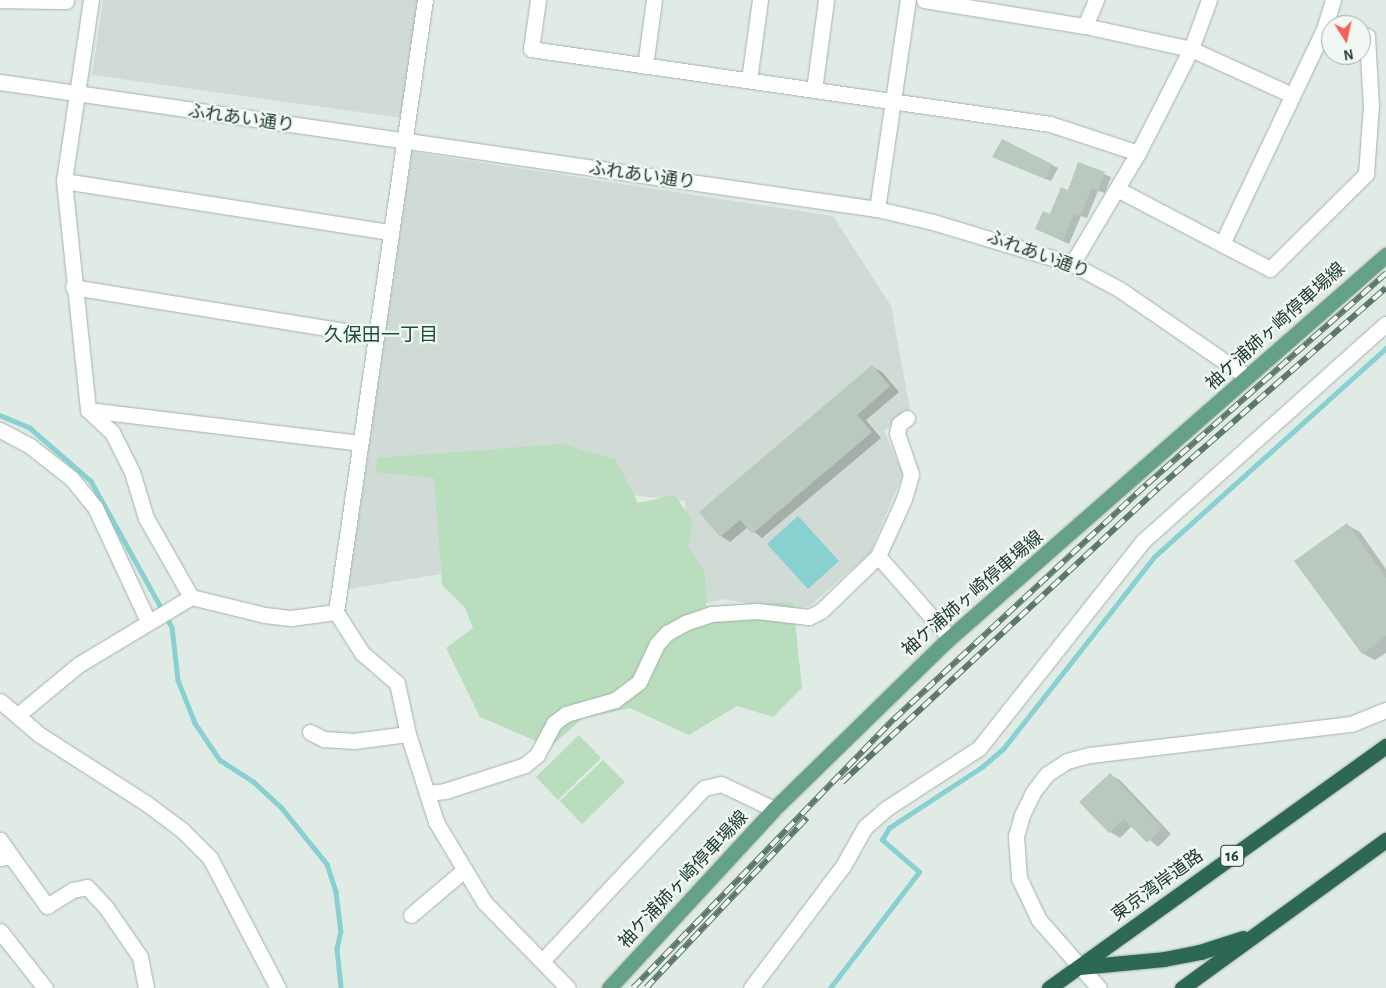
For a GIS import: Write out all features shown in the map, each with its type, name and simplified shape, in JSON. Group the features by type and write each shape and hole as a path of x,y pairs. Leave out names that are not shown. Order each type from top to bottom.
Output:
{"highway":[{"name":"東京湾岸道路","path":"1049,988 1386,746"},
{"path":"1182,988 1386,840"},
{"path":"1078,967 1200,952 1259,933"}],"main road":[{"name":"袖ケ浦姉ヶ崎停車場線","path":"609,988 774,809 950,638 1386,255"}],"street":[{"path":"0,0 66,0"},
{"path":"91,0 64,181 73,288 88,410 112,432 132,472 146,518 191,597"},
{"path":"425,0 406,143 374,336 336,612 362,653 397,683 408,734 436,822 464,870 484,902 543,960 568,988"},
{"path":"538,0 531,49 1050,124 1138,153"},
{"path":"645,66 654,0"},
{"path":"749,80 760,0"},
{"path":"814,90 826,0"},
{"path":"877,209 908,0"},
{"path":"924,0 1085,26 1191,49 1292,95"},
{"path":"1085,26 1096,0"},
{"path":"1072,264 1119,190 1191,49 1209,0"},
{"path":"1330,15 1333,0"},
{"path":"1222,244 1292,95 1321,41"},
{"path":"1119,190 1270,269 1366,174 1371,106 1369,65"},
{"name":"ふれあい通り","path":"0,82 406,143 877,209 977,233 1072,264 1119,289 1247,377"},
{"path":"64,181 390,232"},
{"path":"73,288 374,336"},
{"path":"751,988 843,866 865,827 887,808 979,748 1143,541 1386,324"},
{"path":"88,410 360,443"},
{"path":"427,792 445,791 525,765 537,755 554,723 566,714 616,700 639,682 657,644 667,633 711,614 757,611 809,618 821,611 878,556 912,474 896,433 899,424 907,418"},
{"path":"0,430 30,446 53,464 72,480 96,507 148,621"},
{"path":"878,556 950,638"},
{"path":"19,714 78,665 148,621 191,597 282,617 336,612"},
{"path":"0,701 19,714 40,735 146,803 182,830 210,858 278,988"},
{"path":"1099,988 1078,967 1039,920 1019,878 1016,836 1033,792 1047,774 1067,762 1090,755 1351,724 1386,710"},
{"path":"310,732 324,738 354,741 408,734"},
{"path":"543,960 704,788 721,784 774,809"},
{"path":"0,840 5,857 47,906 73,890 87,887 105,906 140,957 146,988"},
{"path":"411,915 464,870"},
{"path":"0,931 46,988"}],"shaded area":[{"path":"103,0 418,0 402,118 92,75"},
{"path":"412,152 833,216 891,306 910,409 884,431 903,474 870,553 810,606 782,610 723,599 687,608 685,501 435,473 441,574 348,589"}],"green space":[{"path":"562,444 616,460 638,503 675,495 693,523 688,547 705,573 706,606 793,602 802,688 773,717 737,706 689,735 630,708 582,719 550,747 480,717 446,648 473,628 465,608 442,585 434,478 375,472 378,458"},
{"path":"579,735 601,758 558,800 536,777"},
{"path":"603,760 625,782 582,824 560,801"}],"water":[{"path":"798,516 839,561 808,589 767,544"}],"building":[{"path":"1002,139 1052,164 1045,179 992,157"},
{"path":"1078,162 1105,172 1098,191 1092,188 1080,216 1074,214 1063,241 1035,229 1043,211 1050,214 1061,187 1068,190"},
{"path":"872,365 890,386 857,415 872,432 752,534 740,520 720,537 699,512"},
{"path":"1347,523 1386,578 1386,636 1362,654 1294,561"},
{"path":"1110,773 1162,828 1147,843 1124,819 1109,833 1079,802"}],"waterway":[{"path":"830,988 919,872 882,840 889,828 982,767 1003,749 1154,557 1386,348"},
{"path":"0,415 30,428 91,481 172,627 178,680 195,723 220,760 254,782 281,807 327,864 336,892 341,931 337,949 341,988"}],"railway":[{"path":"633,988 894,719 1147,484 1386,273"},
{"path":"842,782 1158,488 1386,288"},
{"path":"646,988 807,818"}],"district":[{"name":"久保田一丁目","path":"381,336"}]}
